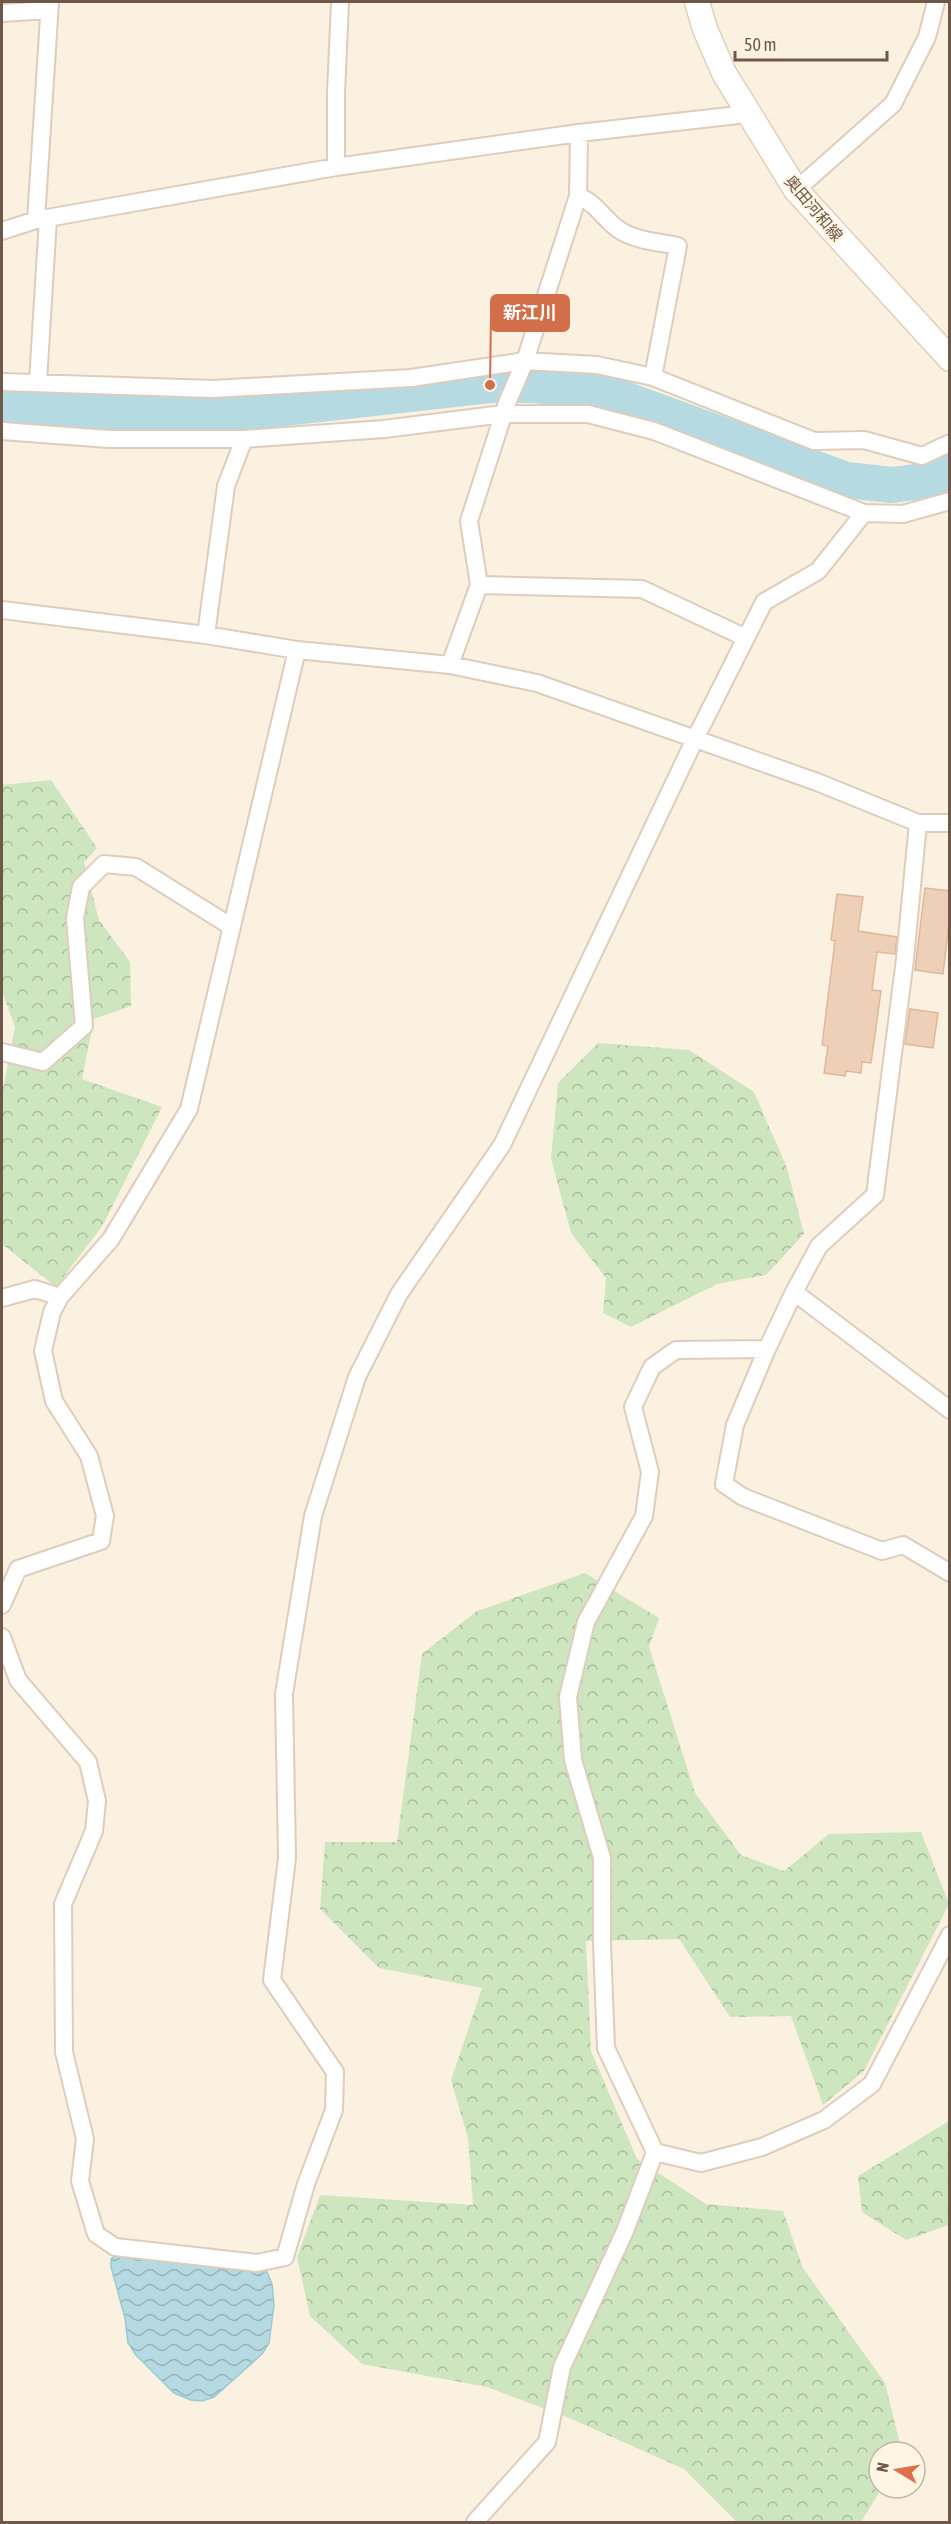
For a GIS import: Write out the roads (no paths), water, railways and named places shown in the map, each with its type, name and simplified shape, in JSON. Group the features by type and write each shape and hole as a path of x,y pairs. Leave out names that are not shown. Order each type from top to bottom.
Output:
{"main road":[{"name":"奥田河和線","path":"697,2 705,29 724,73 747,114 796,190 950,359"}],"street":[{"path":"336,167 340,2"},
{"path":"796,190 893,104 927,37 936,2"},
{"path":"2,13 50,6 38,382"},
{"path":"2,231 42,219 336,167 579,133 747,114"},
{"path":"450,665 479,585 469,521 505,408 525,361 578,196 579,133"},
{"path":"578,196 587,200 618,230 635,237 678,246 653,377"},
{"path":"2,382 213,389 411,378 525,361 597,365 653,377 814,441 864,440 922,456 950,443"},
{"path":"2,431 109,439 244,439 384,429 505,408 588,414 654,431 864,513 903,514 950,501"},
{"path":"206,635 225,486 244,439"},
{"path":"2,1637 18,1680 88,1762 96,1801 94,1831 63,1904 64,2052 85,2139 80,2181 96,2234 115,2247 257,2263 285,2257 306,2184 334,2110 336,2072 272,1980 286,1858 284,1694 313,1516 357,1377 399,1294 502,1145 695,740 764,602 818,571 864,513"},
{"path":"479,585 642,589 746,638"},
{"path":"2,610 206,635 297,650 450,665 537,683 817,782 918,823 950,823"},
{"path":"2,1605 18,1569 101,1540 105,1516 89,1456 54,1401 43,1351 52,1312 60,1297 111,1239 189,1109 297,650"},
{"path":"918,823 905,959 875,1195 819,1246 794,1292 735,1425 724,1484 743,1497 882,1551 903,1545 950,1573"},
{"path":"2,1052 43,1062 84,1026 75,918 81,887 104,864 136,867 232,927"},
{"path":"2,1298 35,1289 60,1297"},
{"path":"794,1292 950,1410"},
{"path":"475,2523 501,2497 548,2442 562,2367 625,2231 655,2152 606,2048 602,1944 602,1858 573,1760 568,1697 586,1622 644,1515 650,1472 633,1407 652,1367 676,1350 767,1349"},
{"path":"655,2152 701,2163 762,2147 824,2120 872,2084 950,1935"}],"water":[{"path":"117,2254 267,2272 272,2284 274,2305 269,2343 262,2354 214,2397 202,2401 191,2400 174,2393 136,2355 128,2343 125,2318 111,2267 111,2259"}],"waterway":[{"path":"2,404 127,413 249,412 490,385 534,385 599,390 846,480 892,485 938,479 950,472"}],"place":[{"name":"新江川","path":"490,385"}]}
